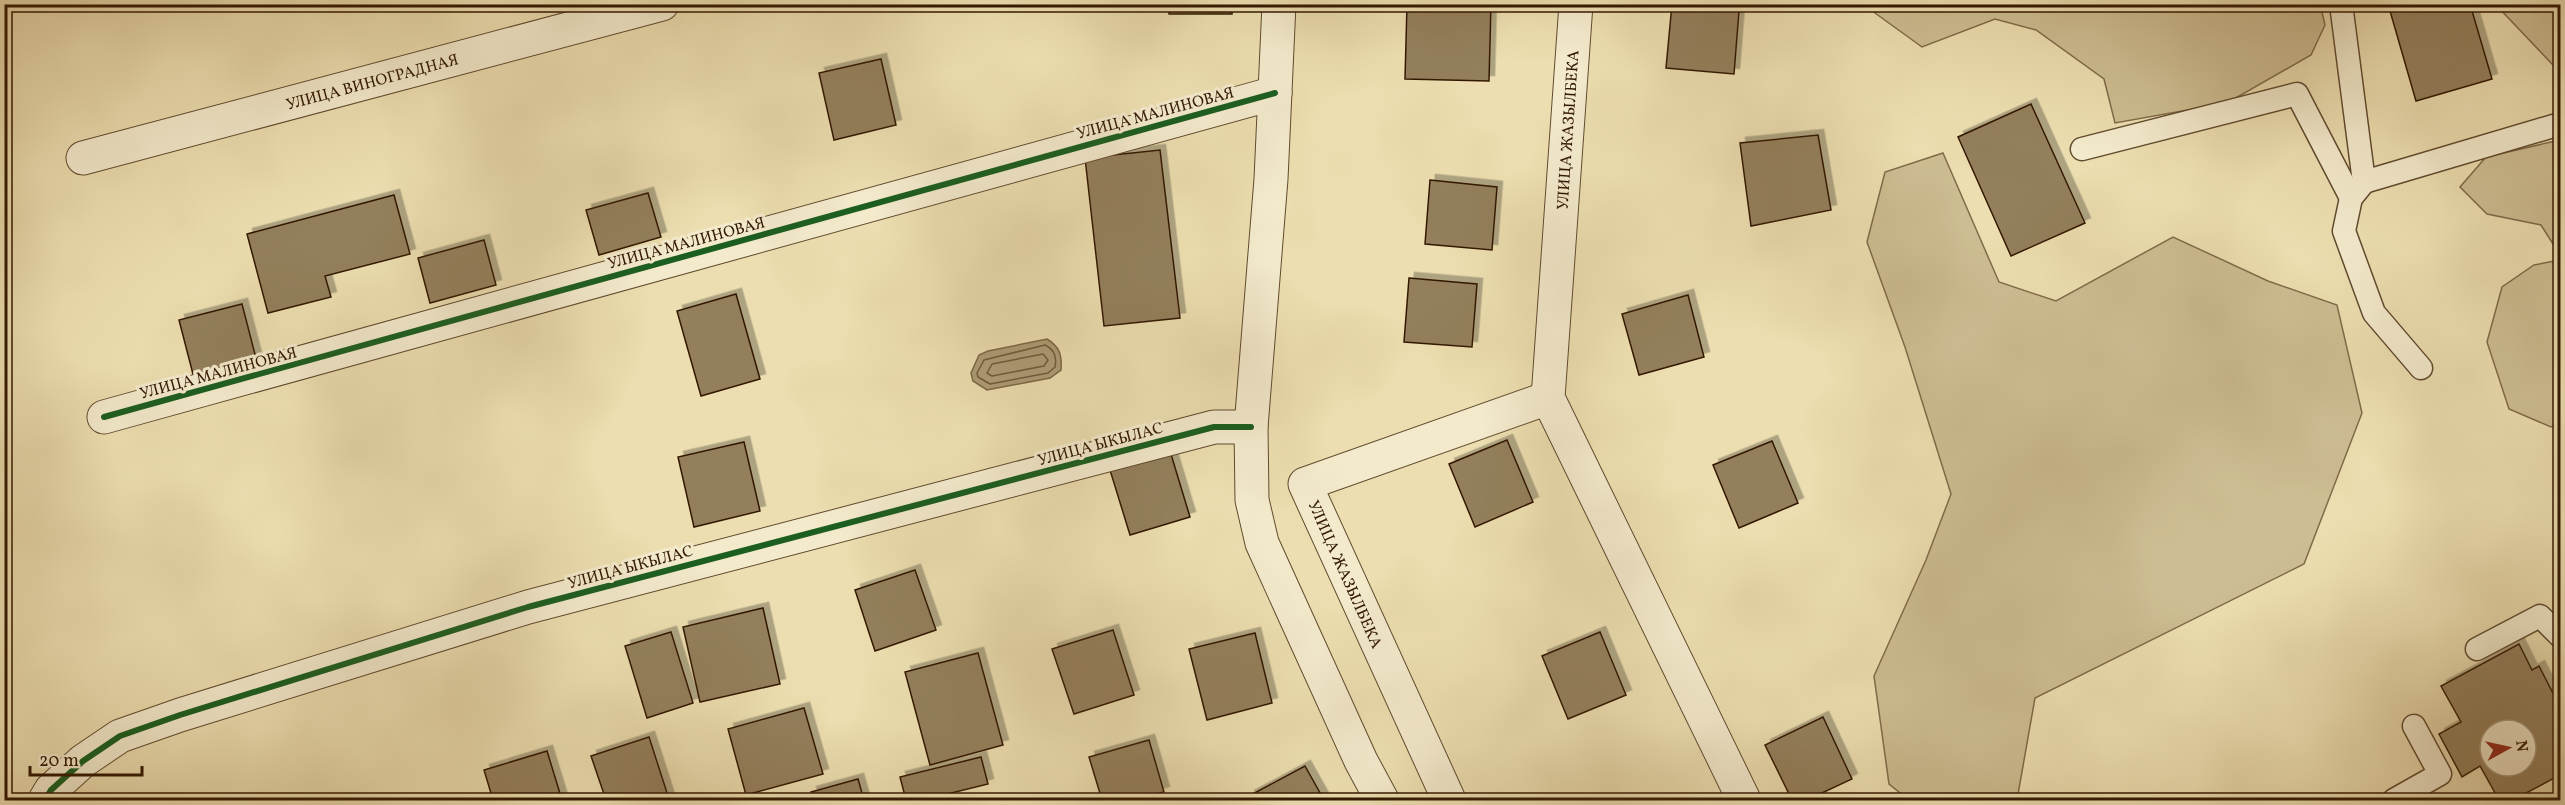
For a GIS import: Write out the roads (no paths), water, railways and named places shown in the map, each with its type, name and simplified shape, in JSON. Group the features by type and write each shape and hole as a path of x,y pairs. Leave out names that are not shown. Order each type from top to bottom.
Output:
{"street":[{"name":"УЛИЦА ВИНОГРАДНАЯ","path":"83,158 662,4"},
{"path":"1279,4 1271,179 1251,427 1252,500 1262,543 1361,761 1382,801"},
{"name":"УЛИЦА ЖАЗЫЛБЕКА","path":"1449,801 1305,484 1548,398 1576,4"},
{"name":"УЛИЦА МАЛИНОВАЯ","path":"104,417 1275,93"},
{"path":"1548,398 1744,801"},
{"name":"УЛИЦА ЫКЫЛАС","path":"45,801 51,790 83,761 120,736 180,715 483,621 550,601 1214,427 1251,427"}],"lane":[{"path":"2341,4 2357,190 2344,231 2374,313 2421,368"},
{"path":"2082,149 2296,94 2357,190"},
{"path":"2357,190 2560,124"},
{"path":"2477,649 2540,616 2560,636"},
{"path":"2394,801 2440,774 2414,726"}],"water":[{"path":"1047,339 1057,348 1061,360 1061,370 1050,378 987,390 973,381 971,373 979,355 988,351"}]}
